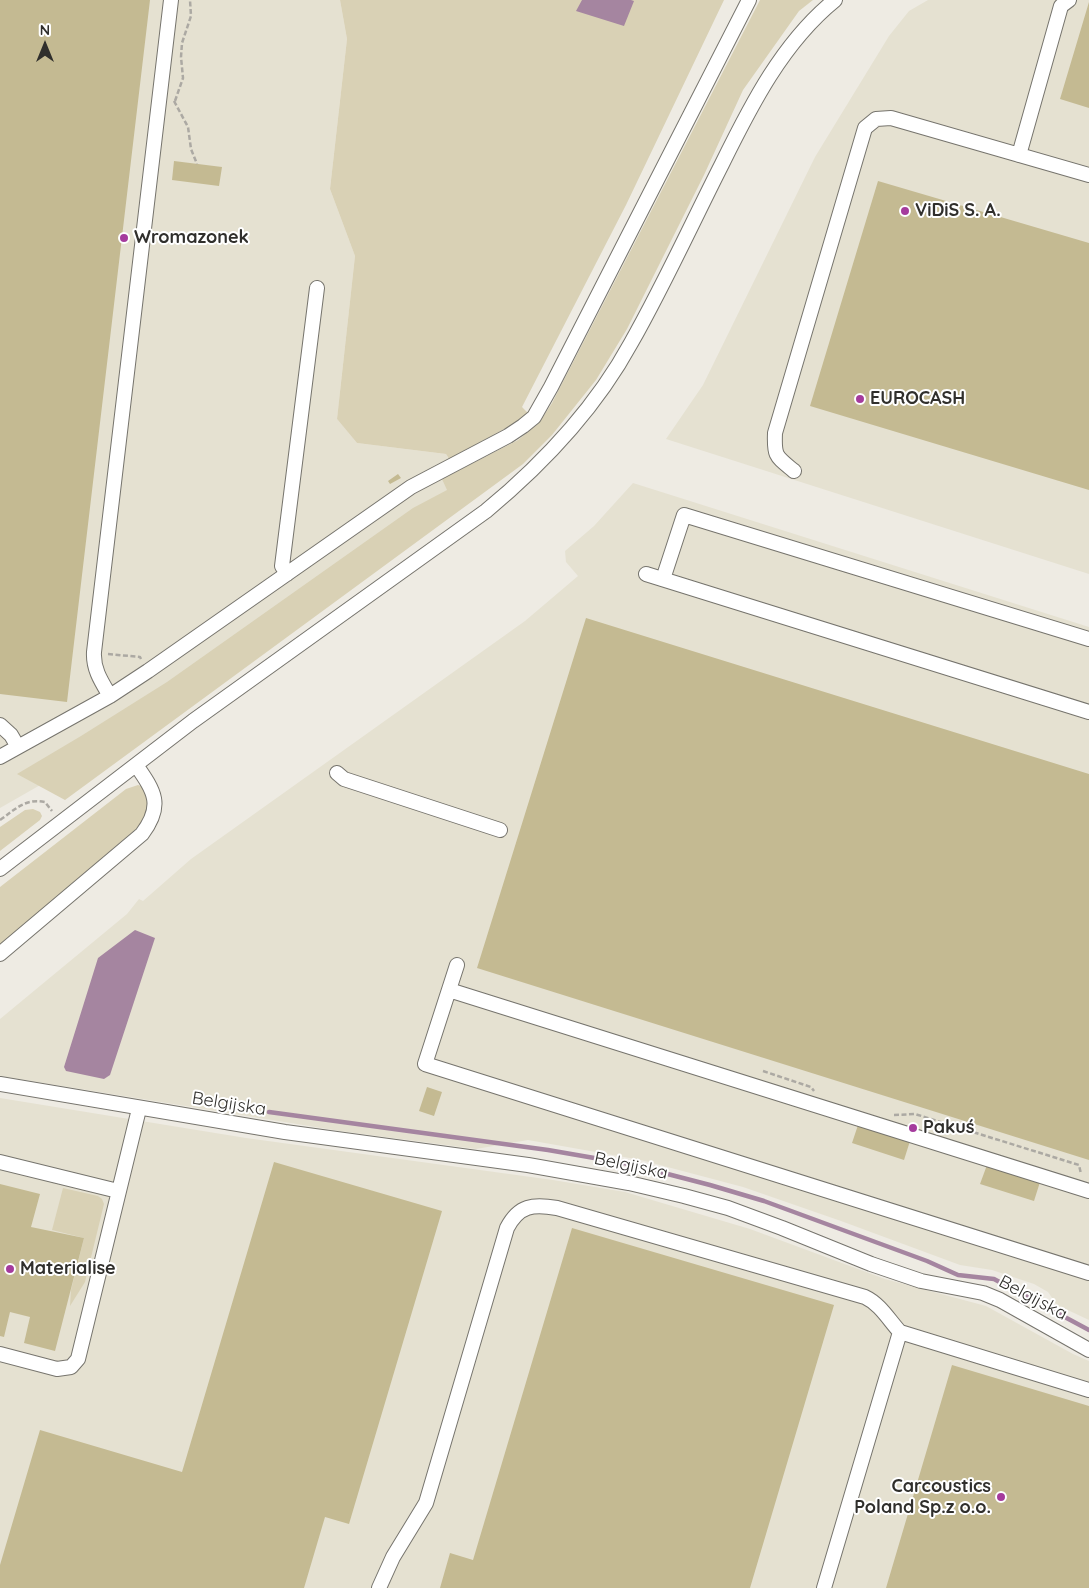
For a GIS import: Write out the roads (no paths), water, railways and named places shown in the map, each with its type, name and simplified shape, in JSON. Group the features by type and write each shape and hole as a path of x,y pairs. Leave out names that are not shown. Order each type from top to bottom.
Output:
{"street":[{"path":"110,696 97,673 94,663 94,652 171,0"},
{"path":"0,757 110,696 411,487 508,436 534,417 556,378 749,0"},
{"path":"0,869 193,722 486,510 556,447 594,400 631,344 760,92 797,39 813,20 835,0"},
{"path":"1019,155 1061,6 1069,0"},
{"path":"794,470 780,460 774,450 775,433 865,128 876,119 891,118 1089,175"},
{"path":"288,574 282,566 318,288"},
{"path":"663,579 684,515 1089,639"},
{"path":"646,574 1089,712"},
{"path":"0,726 11,735 18,747"},
{"path":"0,954 142,834 150,824 156,799 151,787 136,765"},
{"path":"337,773 344,779 500,830"},
{"path":"457,965 425,1064 1088,1268"},
{"path":"449,990 1089,1191"},
{"name":"Belgijska","path":"0,1084 139,1109 285,1132 528,1164 629,1183 684,1196 728,1208 871,1264 921,1281 983,1293 1000,1300 1089,1350"},
{"path":"0,1354 57,1369 71,1367 78,1359 139,1109"},
{"path":"0,1162 118,1191"},
{"path":"379,1588 393,1557 426,1503 507,1228 512,1218 518,1212 528,1207 540,1205 557,1208 865,1297 872,1300 878,1306 900,1332 1089,1390"},
{"path":"824,1588 900,1332"}],"waterway":[{"path":"269,1112 548,1150 629,1164 710,1185 764,1201 927,1261 958,1275 994,1279 1089,1330"}],"place":[{"name":"ViDiS S. A.","path":"905,211"},
{"name":"Wromazonek","path":"124,238"},
{"name":"EUROCASH","path":"860,399"},
{"name":"Pakuś","path":"913,1128"},
{"name":"Materialise","path":"10,1269"},
{"name":"Carcoustics Poland Sp.z o.o.","path":"1001,1497"}]}
